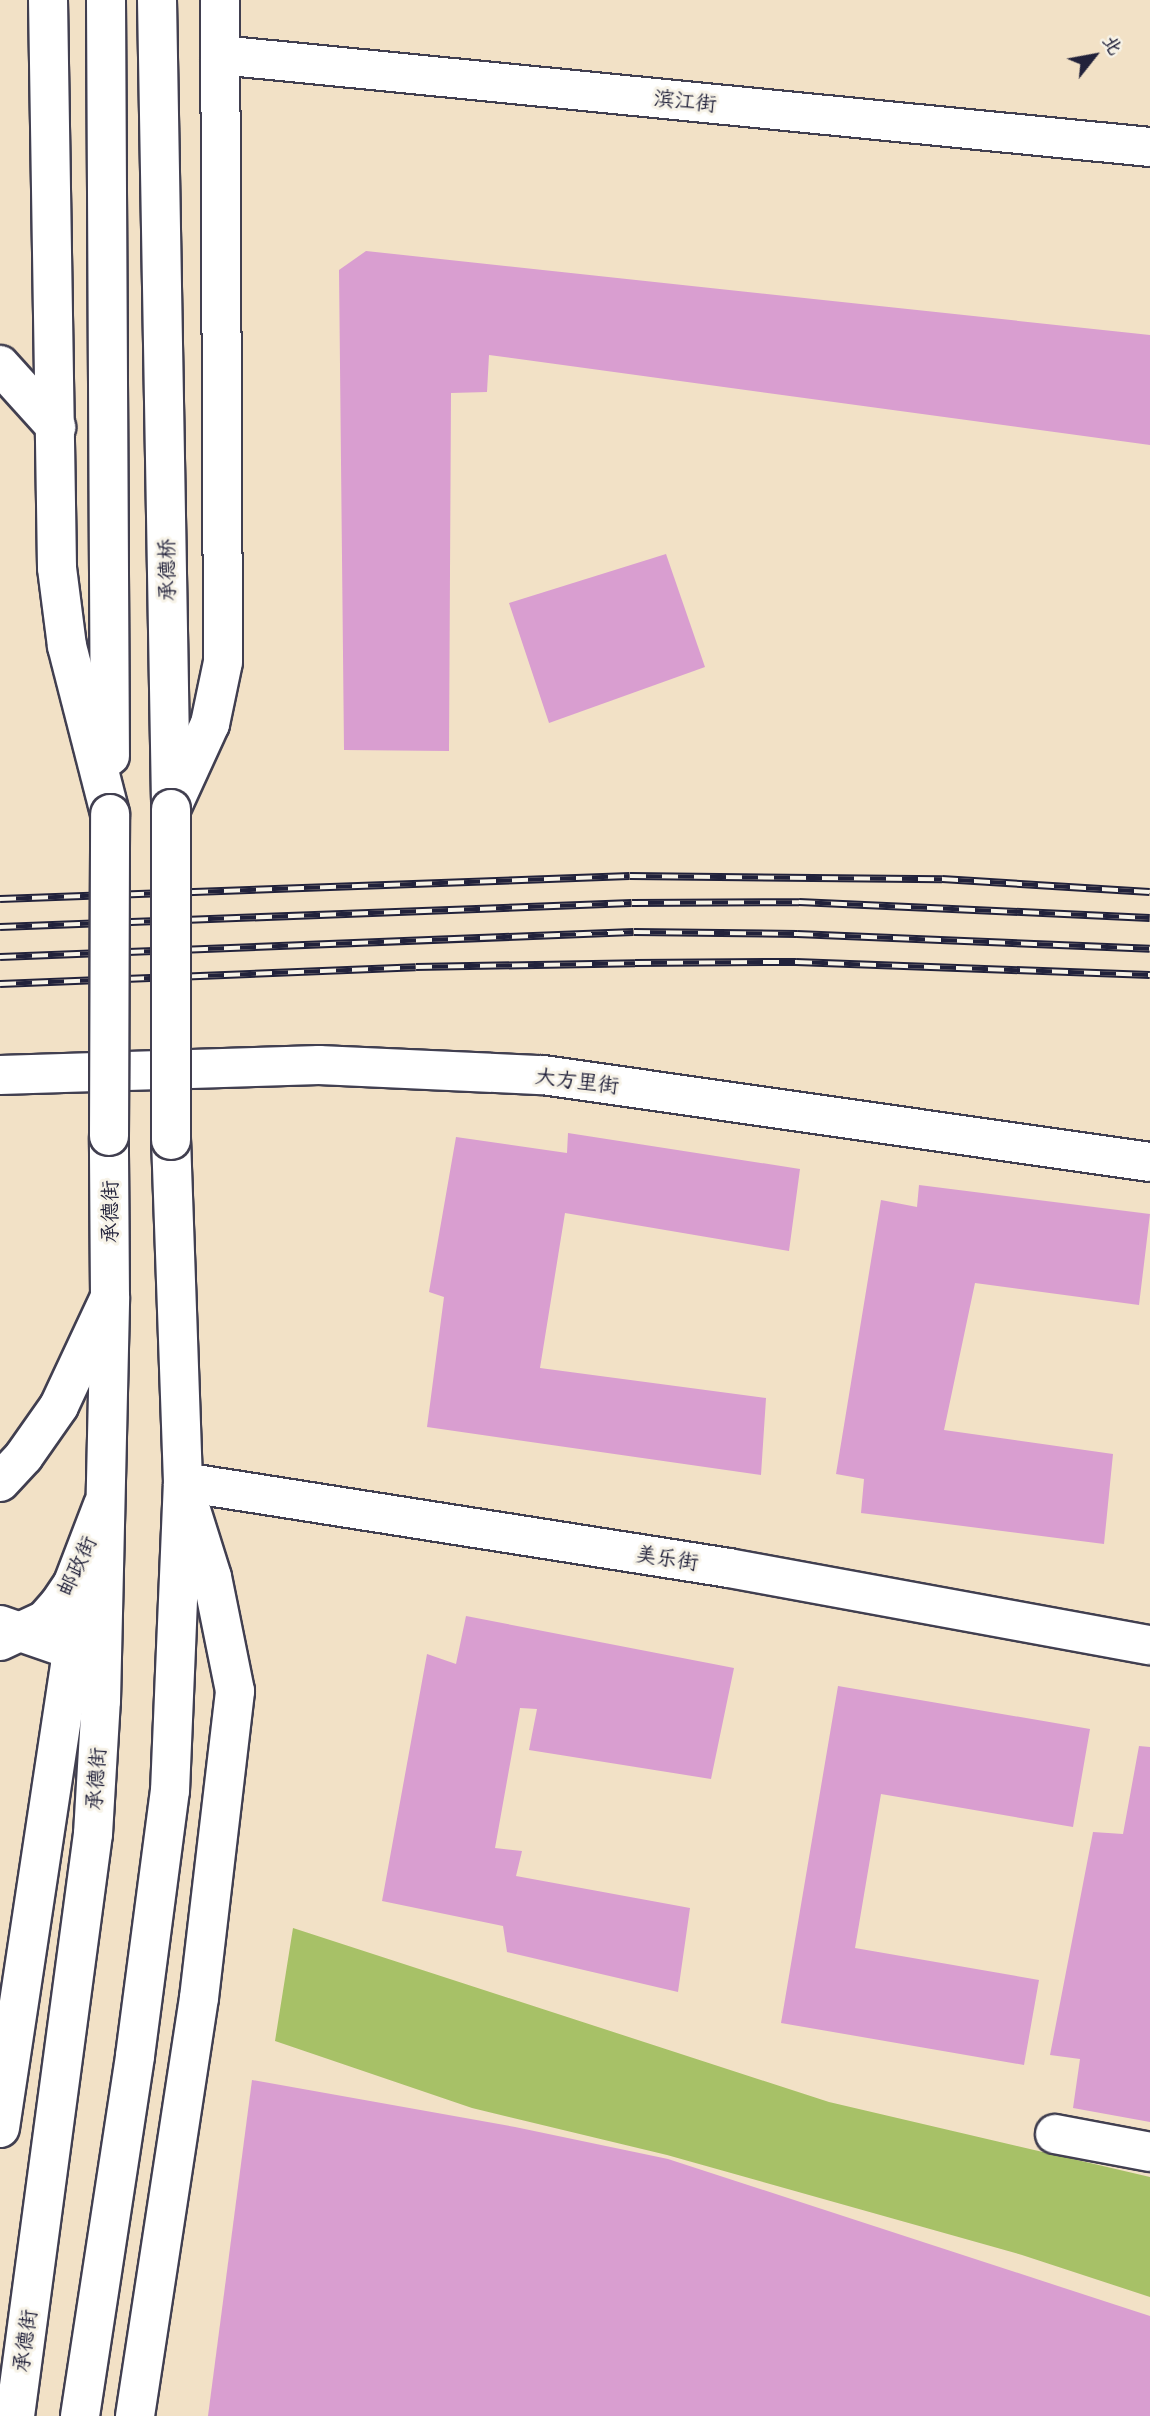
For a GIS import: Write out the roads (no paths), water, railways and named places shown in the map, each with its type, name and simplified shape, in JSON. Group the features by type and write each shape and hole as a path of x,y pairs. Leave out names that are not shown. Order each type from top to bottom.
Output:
{"main road":[{"path":"48,0 57,568 67,646 110,814"},
{"path":"106,0 110,814"},
{"name":"承德桥","path":"157,0 171,809 171,1140 183,1482"},
{"path":"171,809 210,724 223,662 220,0"},
{"name":"滨江街","path":"220,55 1150,147"},
{"path":"0,365 56,427"},
{"name":"承德街","path":"15,2416 93,1834 101,1701 110,1297 110,814"},
{"name":"大方里街","path":"0,1055 306,1043 672,1073 1150,1140"},
{"name":"大方里街","path":"0,1075 319,1065 543,1075 1150,1162"},
{"path":"0,1482 24,1456 60,1406 110,1297"},
{"path":"80,2416 135,2056 170,1791 183,1482"},
{"path":"135,2416 199,1998 235,1691 212,1577 183,1482"},
{"name":"美乐街","path":"183,1482 729,1568 1150,1645"},
{"name":"邮政街","path":"7,1633 45,1620 73,1583 105,1500"},
{"path":"0,2128 44,1832 75,1651 103,1565"},
{"path":"7,1633 75,1651"},
{"path":"1055,2134 1150,2152"}],"railway":[{"path":"0,899 630,876 942,879 1150,892"},
{"path":"0,927 632,903 799,902 1150,918"},
{"path":"0,957 634,932 797,934 1150,949"},
{"path":"0,984 416,967 635,963 796,962 1150,975"}]}
